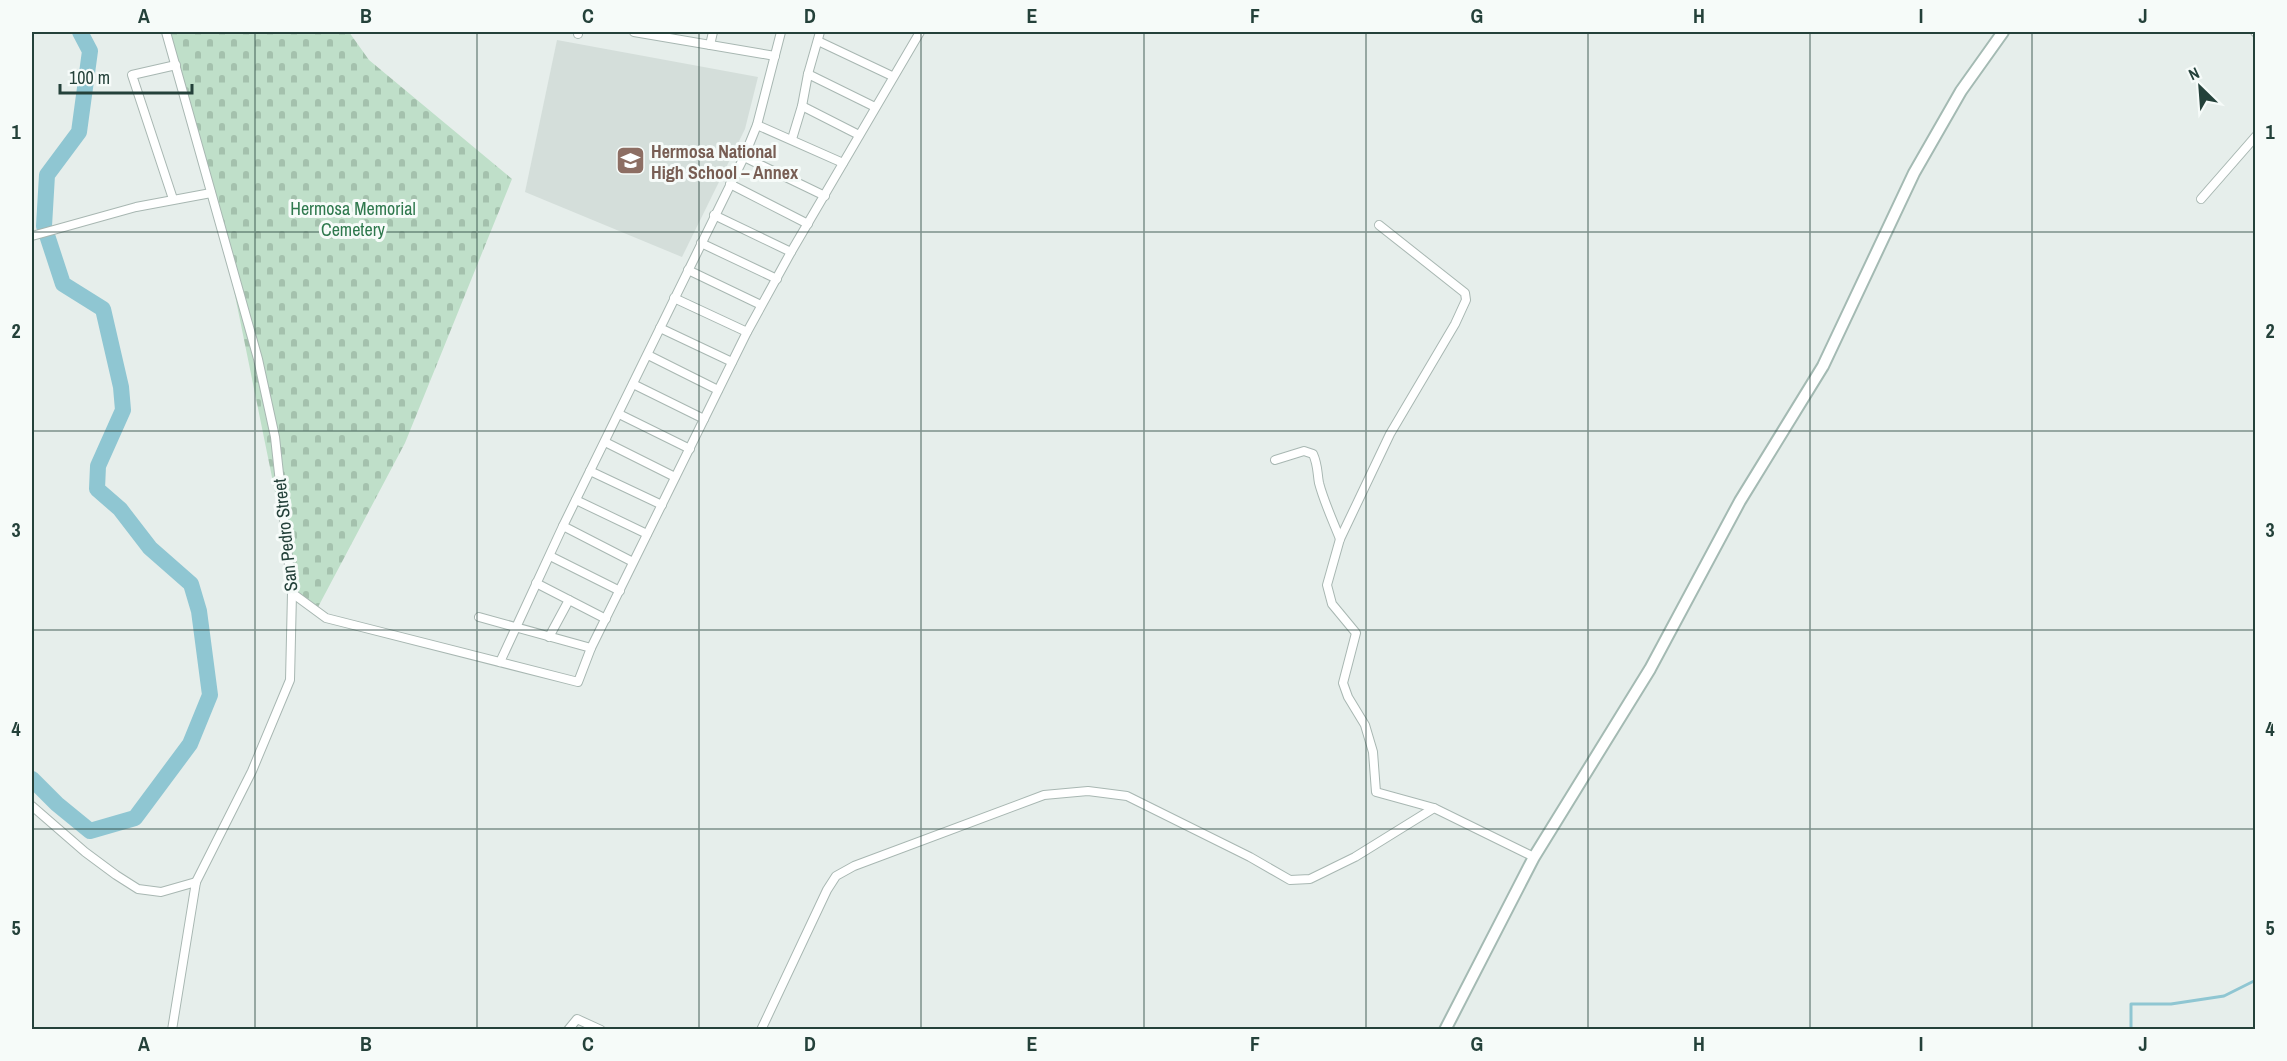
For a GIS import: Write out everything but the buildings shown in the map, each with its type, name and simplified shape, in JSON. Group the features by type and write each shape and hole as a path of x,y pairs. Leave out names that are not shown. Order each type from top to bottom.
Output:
{"street":[{"name":"San Pedro Street","path":"166,32 258,359 275,437 292,592 290,680 252,771 196,882 172,1029"},
{"path":"634,32 676,35 710,45 775,56"},
{"path":"710,45 713,32"},
{"path":"500,662 514,627 744,157 757,125 781,32"},
{"path":"792,139 820,32"},
{"path":"292,592 326,618 578,682 591,648 747,332 892,76 920,32"},
{"path":"1445,1029 1534,857 1650,669 1740,501 1823,366 1914,173 1961,91 2003,32"},
{"path":"818,41 892,76"},
{"path":"172,199 132,75 176,65"},
{"path":"808,74 876,107"},
{"path":"802,106 859,135"},
{"path":"757,125 843,163"},
{"path":"2201,199 2256,136"},
{"path":"744,157 825,196"},
{"path":"730,184 808,224"},
{"path":"32,236 136,207 211,193"},
{"path":"714,215 791,252"},
{"path":"1379,225 1465,293 1466,300 1455,324 1390,434 1340,539 1327,585 1332,604 1356,633 1343,683 1348,697 1365,725 1373,752 1376,792 1434,808 1534,857"},
{"path":"701,243 777,279"},
{"path":"688,270 762,305"},
{"path":"674,298 747,332"},
{"path":"660,327 732,362"},
{"path":"648,355 718,390"},
{"path":"633,384 704,419"},
{"path":"619,414 690,450"},
{"path":"605,442 675,477"},
{"path":"1275,460 1304,451 1313,454 1318,464 1318,480 1322,493 1340,539"},
{"path":"590,471 662,505"},
{"path":"576,500 647,534"},
{"path":"563,526 633,562"},
{"path":"550,556 620,591"},
{"path":"536,583 606,619"},
{"path":"549,636 568,600"},
{"path":"479,617 591,648"},
{"path":"760,1029 827,890 836,876 854,866 1044,795 1088,790 1126,796 1290,880 1310,879 1355,857 1434,808"},
{"path":"32,806 108,870 138,889 161,892 196,882"},
{"path":"568,1029 578,1018 601,1029"}],"shaded area":[{"name":"Hermosa National High School – Annex","path":"557,40 758,77 745,129 682,257 525,192"}],"green space":[{"name":"Hermosa Memorial Cemetery","path":"169,32 349,32 369,60 512,179 405,443 317,609 296,595 216,202"}],"waterway":[{"path":"32,779 57,804 90,831 135,818 190,744 210,695 199,611 191,584 150,548 120,509 97,489 98,466 123,410 121,387 103,309 63,284 44,226 47,175 79,132 90,51 80,32"},
{"path":"2131,1030 2131,1004 2171,1004 2224,996 2256,980"}],"place":[{"name":"Hermosa National High School – Annex","path":"630,161"}]}
